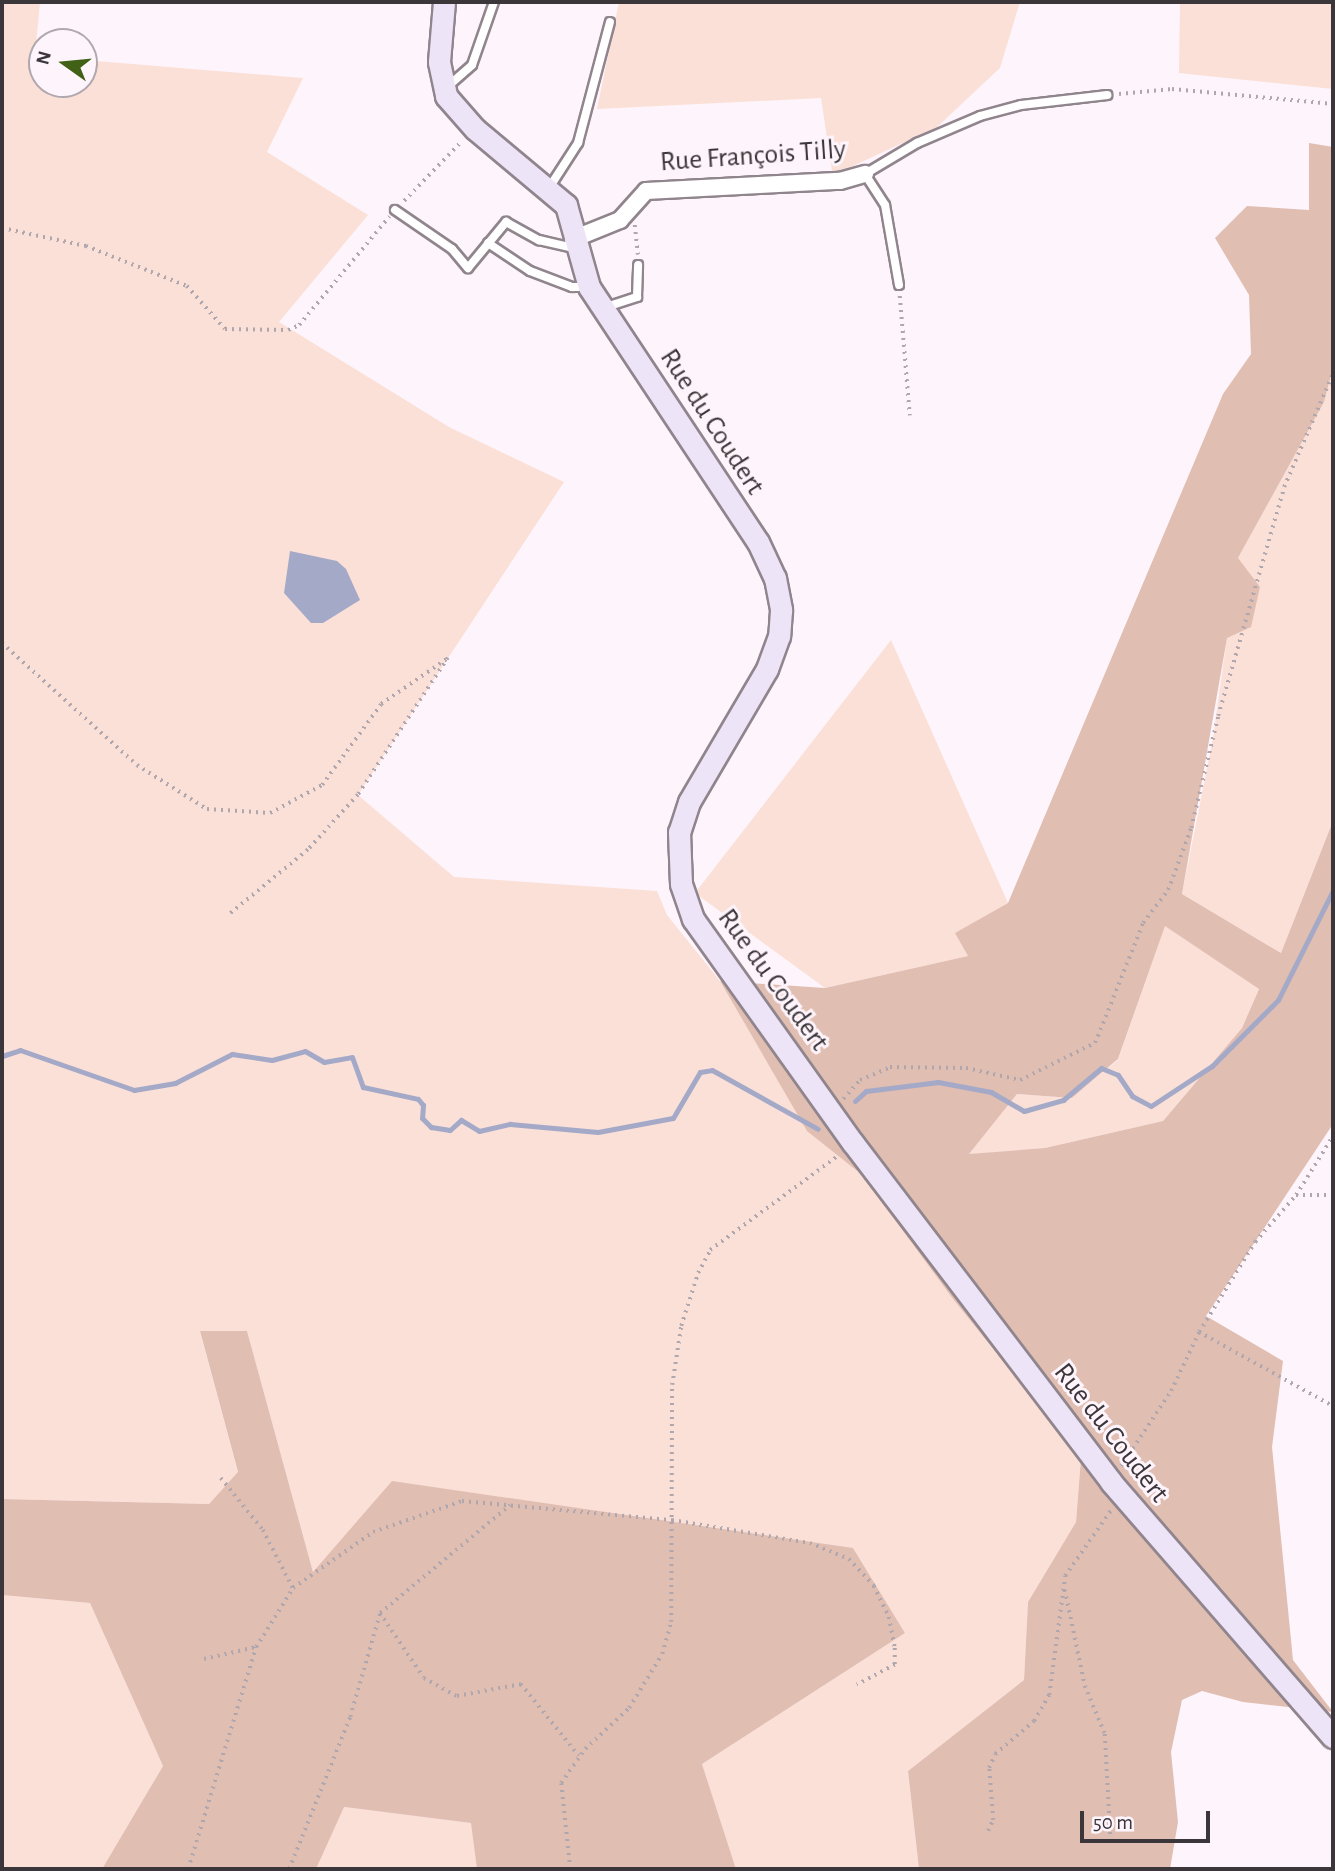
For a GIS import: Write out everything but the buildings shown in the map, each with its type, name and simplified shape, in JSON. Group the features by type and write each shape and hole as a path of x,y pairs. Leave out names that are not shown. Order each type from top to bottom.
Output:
{"street":[{"path":"444,2 439,62 444,88"},
{"name":"Rue du Coudert","path":"444,88 474,127 566,205 574,244 589,287 758,542 775,578 781,610 779,636 767,669 689,802 677,855 693,919 853,1143 1116,1488 1333,1737"},
{"name":"Rue François Tilly","path":"574,244 620,220 646,191 840,181 865,174"}],"lane":[{"path":"444,88 472,65 494,2"},
{"path":"548,190 578,143 610,22"},
{"name":"Rue François Tilly","path":"865,174 917,143 980,116 1021,105 1107,95"},
{"path":"865,174 885,205 899,285"},
{"path":"396,210 452,249 468,268 506,222 540,240 574,244"},
{"path":"488,243 530,271 572,287 589,287"},
{"path":"603,308 637,297 638,265"}],"path":[{"path":"1107,95 1172,89 1333,104"},
{"path":"2,228 86,246 187,286 225,329 288,330 299,326 396,210 474,127"},
{"path":"636,230 638,265"},
{"path":"899,285 910,416"},
{"path":"832,1111 860,1080 890,1067 966,1068 1020,1080 1095,1043 1143,923 1168,890 1191,828 1218,716 1284,486 1333,373"},
{"path":"2,643 149,772 208,809 270,813 322,785 381,704 448,658 358,795 308,850 229,915"},
{"path":"988,1831 993,1820 989,1769 995,1754 1034,1721 1049,1695 1065,1576 1171,1391 1199,1332 1255,1242 1296,1195 1333,1136"},
{"path":"570,1869 561,1783 579,1757 629,1708 662,1654 671,1622 672,1385 681,1326 698,1273 710,1250 853,1143"},
{"path":"1296,1195 1333,1195"},
{"path":"1199,1332 1333,1406"},
{"path":"221,1478 263,1530 293,1588"},
{"path":"188,1869 257,1647 293,1588 373,1532 462,1501 673,1520 810,1543 849,1559 874,1586 889,1617 895,1648 895,1665 857,1685"},
{"path":"289,1869 350,1717 380,1612 510,1505"},
{"path":"1064,1585 1084,1686 1105,1734 1111,1845"},
{"path":"380,1612 424,1678 457,1696 521,1684 579,1757"},
{"path":"204,1660 257,1647"}],"shaded area":[{"path":"2,2 40,2 38,28 28,28 28,98 98,98 98,61 303,78 267,152 368,215 279,322 449,427 564,482 358,795 454,877 657,891 667,915 720,981 807,1130 861,1174 953,1299 1081,1458 1076,1522 1028,1602 1024,1680 908,1771 919,1869 736,1869 702,1764 905,1633 853,1548 313,1572 247,1331 200,1332 238,1473 209,1504 2,1499"},
{"path":"619,2 1020,2 1000,68 937,127 840,172 832,171 821,98 597,109"},
{"path":"1180,2 1333,2 1333,89 1179,73"},
{"path":"1309,143 1333,147 1333,368 1324,402 1238,558 1260,587 1251,627 1227,638 1182,894 1281,953 1333,821 1333,1124 1206,1316 1283,1361 1272,1447 1293,1660 1333,1712 1243,1702 1202,1691 1182,1700 1171,1752 1178,1822 1170,1869 919,1869 908,1771 1024,1680 1028,1602 1076,1522 1081,1458 953,1299 861,1174 807,1131 720,981 825,988 968,956 955,933 1008,903 1223,394 1251,354 1249,295 1215,238 1247,206 1309,210","holes":["1165,926 1259,989 1242,1028 1163,1121 1045,1148 969,1154 1017,1094 1072,1098 1118,1059"]},
{"path":"1333,368 1333,821 1281,953 1182,894 1213,738 1238,558 1324,402"},
{"path":"891,640 1008,903 956,933 968,956 825,988 695,893"},
{"path":"1165,925 1259,989 1242,1028 1163,1121 1045,1148 968,1155 1017,1094 1072,1098 1118,1060"},
{"path":"200,1331 247,1331 313,1572 392,1481 853,1548 905,1633 702,1764 736,1869 477,1869 471,1823 344,1807 316,1869 102,1869 163,1766 90,1603 2,1595 2,1499 209,1504 238,1472"},
{"path":"2,1595 90,1603 163,1766 102,1869 2,1869"},
{"path":"343,1807 472,1823 477,1869 316,1869"}],"water":[{"path":"290,551 337,561 346,569 360,600 323,623 311,623 284,593"}],"waterway":[{"path":"855,1101 866,1091 938,1082 991,1092 1024,1111 1063,1100 1101,1068 1118,1075 1132,1096 1151,1106 1212,1066 1278,1000 1333,890"},
{"path":"2,1056 20,1050 134,1090 175,1083 232,1054 272,1060 305,1051 324,1062 352,1057 363,1087 418,1099 423,1105 422,1118 431,1127 450,1130 461,1120 479,1131 510,1124 598,1132 673,1118 700,1072 712,1070 818,1129"}]}
